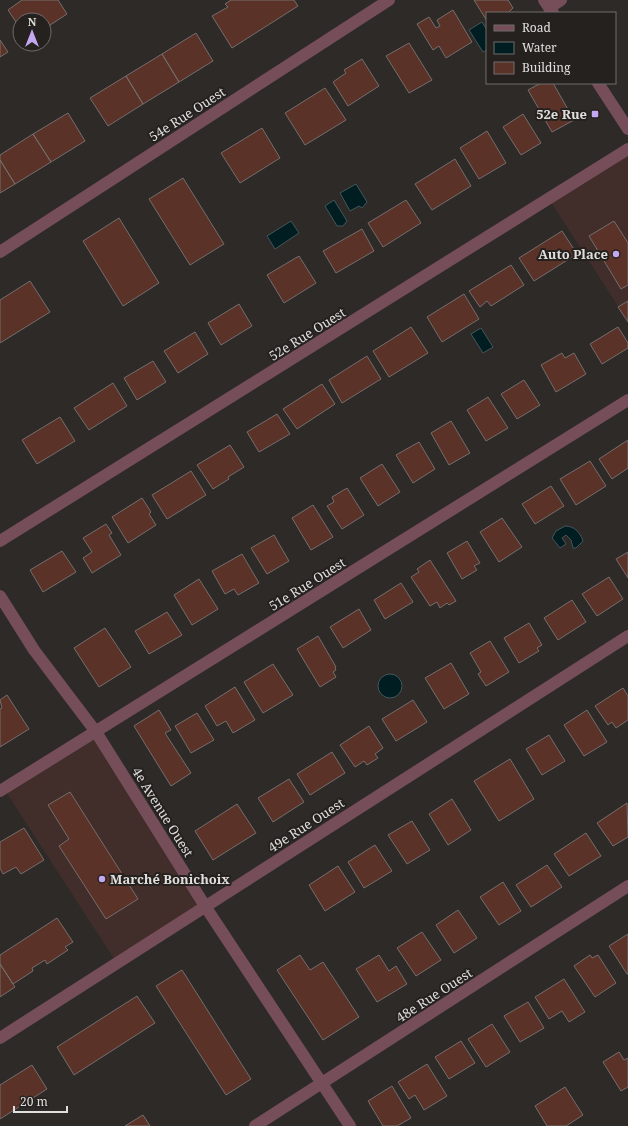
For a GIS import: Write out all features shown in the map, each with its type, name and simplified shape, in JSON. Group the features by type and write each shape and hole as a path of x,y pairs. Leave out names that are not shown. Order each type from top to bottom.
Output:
{"street":[{"name":"54e Rue Ouest","path":"0,252 390,0"},
{"path":"549,7 561,0"},
{"path":"599,84 628,129"},
{"name":"52e Rue Ouest","path":"0,541 628,150"},
{"name":"51e Rue Ouest","path":"0,791 628,400"},
{"name":"4e Avenue Ouest","path":"0,596 34,650 96,732 205,906 350,1126"},
{"name":"49e Rue Ouest","path":"0,1038 628,636"},
{"name":"48e Rue Ouest","path":"255,1126 628,886"}],"shaded area":[{"path":"628,149 628,322 549,199"},
{"path":"96,732 205,906 116,962 4,789"}],"water":[{"path":"482,22 486,28 486,50 483,52 469,30"},
{"path":"356,184 367,202 362,208 359,206 350,211 340,193"},
{"path":"334,200 347,221 343,226 337,226 325,206"},
{"path":"291,221 299,233 275,249 267,236"},
{"path":"481,328 493,347 483,353 471,334"},
{"path":"565,526 574,528 582,538 583,541 576,548 573,548 571,540 566,535 562,538 566,544 560,548 552,538 556,531"},
{"path":"390,674 399,677 402,686 399,695 390,698 381,695 378,686 381,677"}],"building":[{"path":"22,0 58,0 67,14 52,24 52,12 12,12 12,16 8,10"},
{"path":"231,0 294,0 298,6 232,48 212,16 228,7 225,4"},
{"path":"474,0 508,0 513,8 509,12 486,12 486,19"},
{"path":"453,10 472,42 446,58 439,46 433,50 417,24 429,17 436,28 440,26 437,20"},
{"path":"196,33 213,61 179,82 162,54"},
{"path":"0,40 8,52 0,57"},
{"path":"409,43 432,80 409,93 386,56"},
{"path":"162,54 179,82 143,104 126,76"},
{"path":"362,59 379,86 348,106 333,82 346,73 344,70"},
{"path":"126,76 143,104 108,126 90,98"},
{"path":"539,84 554,84 574,120 552,132 528,90"},
{"path":"325,88 346,120 305,145 285,113"},
{"path":"68,113 85,141 51,162 33,134"},
{"path":"523,114 541,143 521,155 503,127"},
{"path":"262,128 280,158 240,183 221,153"},
{"path":"487,131 506,163 479,179 460,148"},
{"path":"33,134 51,162 15,184 0,160 0,155"},
{"path":"455,159 471,186 432,210 415,184"},
{"path":"0,160 15,184 0,193"},
{"path":"183,178 224,244 190,265 149,199"},
{"path":"406,200 421,223 383,247 368,223"},
{"path":"119,218 159,283 123,306 83,241"},
{"path":"614,221 628,243 628,285 621,289 589,236"},
{"path":"362,229 374,251 336,273 323,251"},
{"path":"562,231 577,254 534,281 519,258"},
{"path":"299,256 316,283 284,303 267,275"},
{"path":"511,265 524,285 491,306 487,301 480,307 469,291"},
{"path":"30,281 50,312 0,343 0,300"},
{"path":"464,294 479,319 442,342 427,317"},
{"path":"628,301 628,322 618,307"},
{"path":"239,304 252,326 221,345 208,323"},
{"path":"411,327 428,353 389,377 373,351"},
{"path":"618,327 628,343 628,348 602,364 590,344"},
{"path":"195,332 208,354 178,373 164,351"},
{"path":"562,353 565,358 574,353 586,374 556,392 541,365"},
{"path":"367,356 381,379 342,403 329,380"},
{"path":"153,361 166,382 137,400 124,378"},
{"path":"524,380 540,405 517,419 501,394"},
{"path":"113,383 127,406 89,430 74,408"},
{"path":"322,384 335,404 297,429 283,409"},
{"path":"488,397 508,428 486,441 467,410"},
{"path":"277,414 290,434 259,452 247,432"},
{"path":"60,417 75,441 37,464 22,440"},
{"path":"451,421 470,453 449,465 431,433"},
{"path":"628,440 628,468 612,479 599,459"},
{"path":"419,442 435,469 413,483 396,455"},
{"path":"230,445 244,467 213,489 197,465"},
{"path":"590,461 606,486 576,505 560,479"},
{"path":"382,464 400,492 378,506 360,478"},
{"path":"191,471 206,495 167,519 152,495"},
{"path":"551,486 564,506 535,524 522,504"},
{"path":"347,488 364,515 342,529 327,506 334,502 332,497"},
{"path":"142,498 151,512 149,514 156,525 128,543 112,517"},
{"path":"313,505 333,537 311,550 292,518"},
{"path":"502,518 522,547 499,562 480,532"},
{"path":"106,524 112,533 109,535 121,555 92,573 83,558 92,552 83,538"},
{"path":"274,535 289,561 267,574 251,548"},
{"path":"467,541 480,563 474,566 477,570 462,579 447,553"},
{"path":"62,551 76,572 43,592 30,570"},
{"path":"628,552 628,578 616,559"},
{"path":"242,554 259,583 238,595 234,589 225,594 212,571"},
{"path":"430,560 456,601 449,605 447,603 440,608 437,602 430,606 411,577 419,572 417,569"},
{"path":"609,577 623,599 597,616 582,594"},
{"path":"199,579 218,609 192,625 174,595"},
{"path":"401,583 413,602 385,619 374,600"},
{"path":"572,600 586,622 558,640 544,618"},
{"path":"359,609 371,630 343,648 330,627"},
{"path":"167,612 182,635 149,654 135,631"},
{"path":"529,623 542,645 537,648 539,651 519,663 504,638"},
{"path":"105,628 131,667 99,687 74,648"},
{"path":"318,636 336,667 336,670 333,672 336,677 320,687 297,649"},
{"path":"490,641 509,672 486,686 478,674 481,672 470,653"},
{"path":"451,663 469,694 444,709 425,678"},
{"path":"273,664 293,695 263,713 244,682"},
{"path":"235,687 255,720 233,733 226,721 217,726 205,706"},
{"path":"623,688 628,696 628,720 616,728 612,722 608,725 595,706"},
{"path":"7,695 29,729 0,747 0,709 2,708 0,700"},
{"path":"413,700 427,722 396,741 382,719"},
{"path":"159,710 171,730 165,733 191,773 171,786 134,726"},
{"path":"587,710 607,742 584,756 564,725"},
{"path":"197,713 214,740 191,753 175,726"},
{"path":"369,726 383,748 375,754 378,758 367,765 364,761 355,767 340,745"},
{"path":"549,735 565,761 542,775 526,749"},
{"path":"332,752 345,773 310,795 297,774"},
{"path":"510,759 534,799 499,821 474,781"},
{"path":"289,779 304,802 273,822 258,798"},
{"path":"70,792 138,899 106,919 59,846 69,839 48,805"},
{"path":"452,799 471,830 448,845 429,814"},
{"path":"627,803 628,837 613,846 597,823"},
{"path":"237,804 256,833 213,860 195,831"},
{"path":"412,821 430,850 407,864 388,835"},
{"path":"24,828 44,860 21,874 16,867 3,874 0,868 0,842"},
{"path":"586,833 601,856 569,876 554,854"},
{"path":"375,845 392,871 364,888 348,862"},
{"path":"547,865 562,887 531,907 516,885"},
{"path":"338,866 355,892 325,911 309,885"},
{"path":"503,882 521,911 499,925 480,897"},
{"path":"458,910 477,938 454,953 436,925"},
{"path":"57,918 73,942 65,947 68,950 47,964 45,960 32,968 33,971 13,984 0,964 0,955"},
{"path":"422,932 441,960 416,976 397,948"},
{"path":"628,934 628,974 627,974 609,946"},
{"path":"300,955 310,970 323,962 359,1017 323,1040 277,970"},
{"path":"379,955 389,971 396,966 407,984 377,1002 356,969"},
{"path":"590,955 592,958 598,955 616,983 595,997 574,966"},
{"path":"0,964 15,987 0,997"},
{"path":"182,970 251,1079 226,1095 156,986"},
{"path":"564,979 585,1012 569,1022 562,1011 549,1019 535,997"},
{"path":"137,996 155,1023 74,1075 57,1047"},
{"path":"528,1002 544,1028 520,1042 504,1016"},
{"path":"492,1024 510,1052 486,1067 468,1039"},
{"path":"461,1041 475,1063 449,1079 435,1057"},
{"path":"619,1052 624,1060 628,1058 628,1087 621,1091 603,1062"},
{"path":"427,1064 447,1096 424,1110 415,1095 409,1099 398,1082"},
{"path":"32,1065 47,1089 0,1119 0,1085"},
{"path":"392,1086 411,1118 397,1126 383,1126 368,1101"},
{"path":"565,1087 583,1115 566,1126 547,1126 535,1106"},
{"path":"143,1115 150,1126 125,1126"}],"place":[{"name":"52e Rue","path":"595,114"},
{"name":"Auto Place","path":"616,254"},
{"name":"Marché Bonichoix","path":"102,879"}]}
